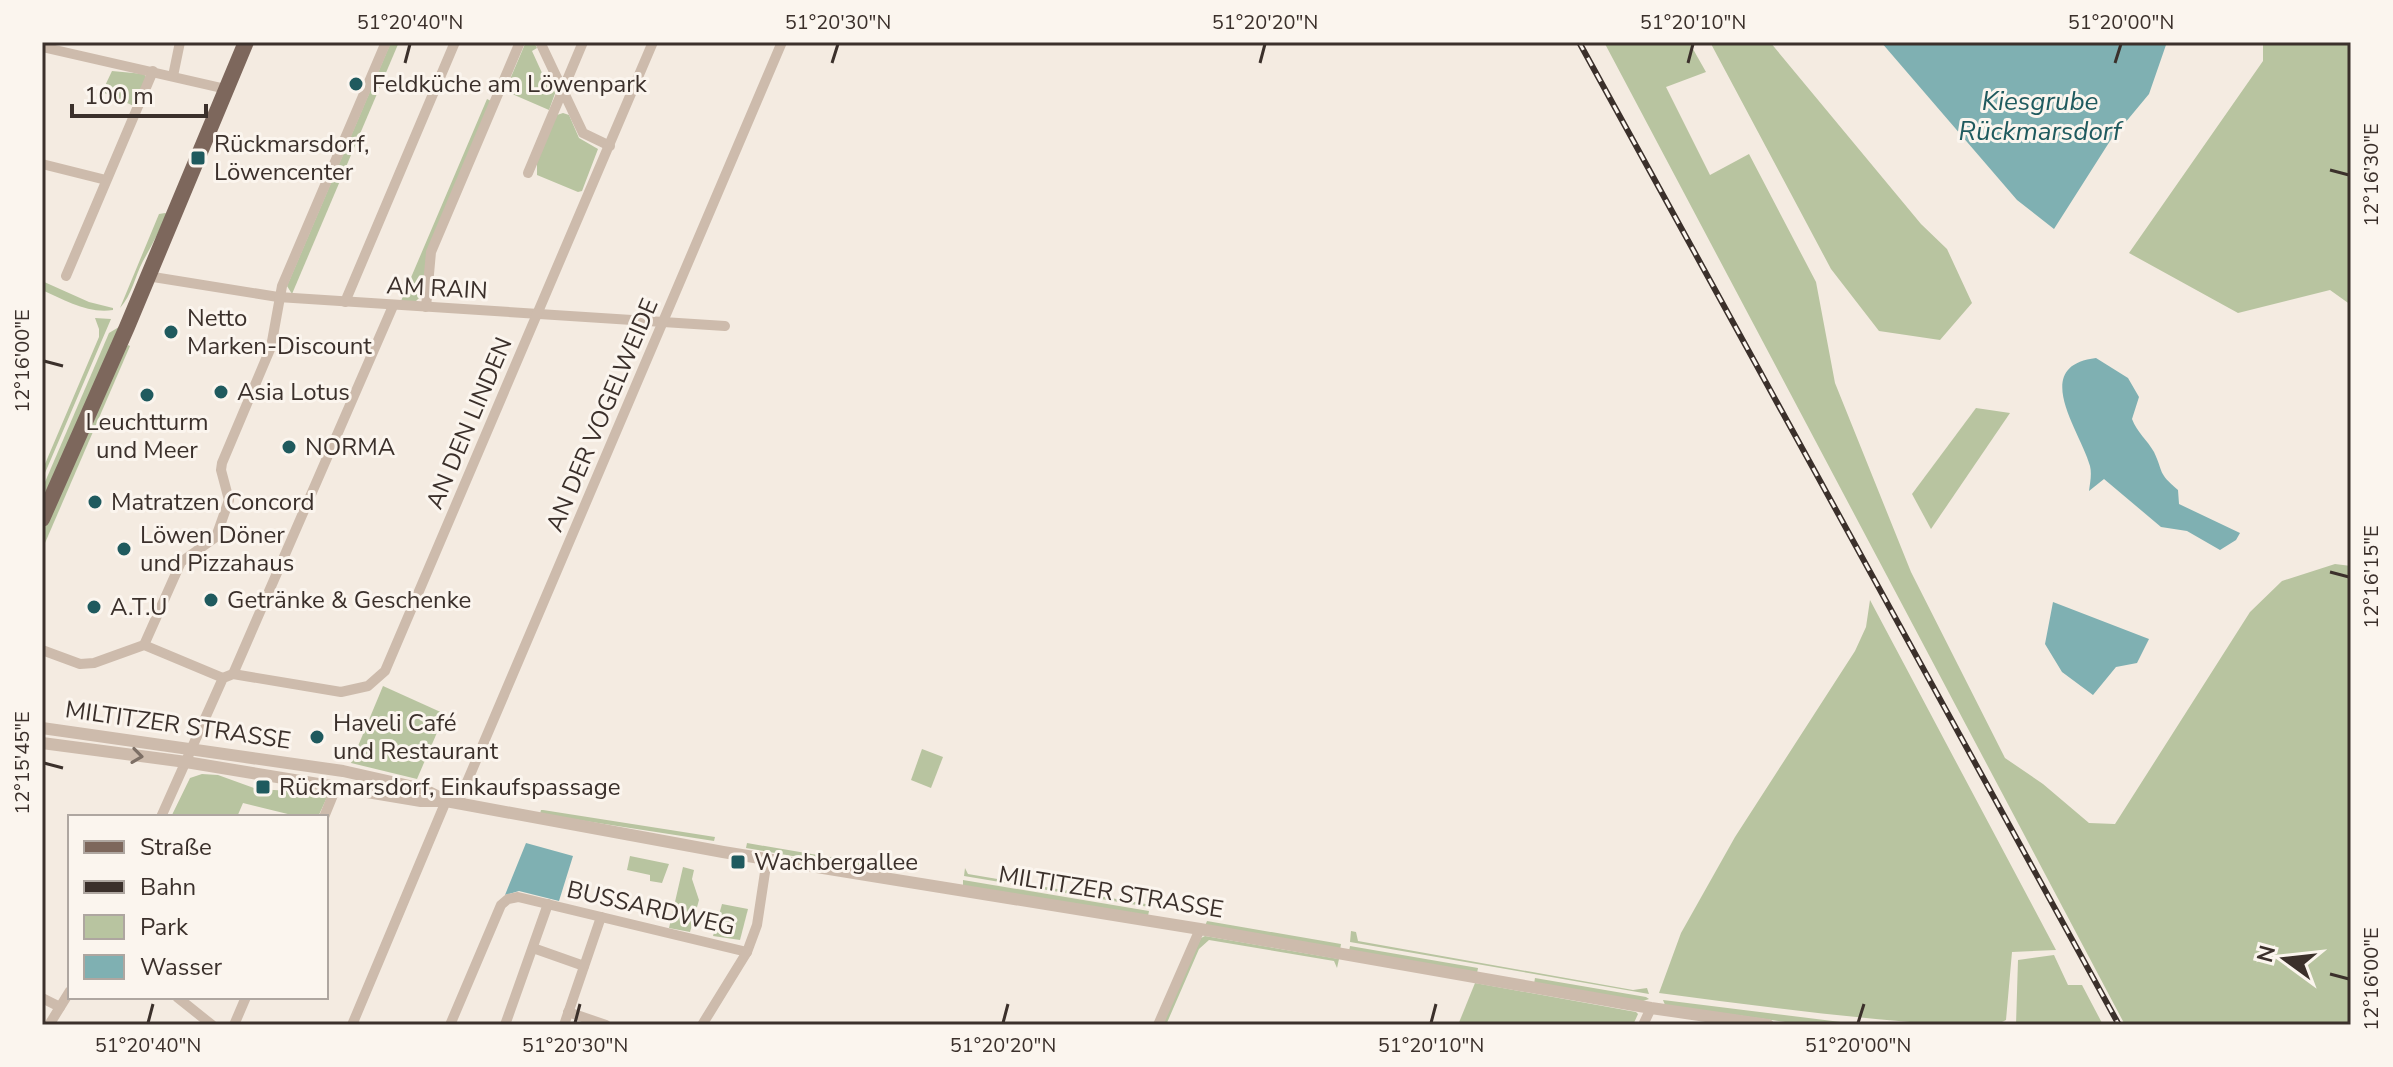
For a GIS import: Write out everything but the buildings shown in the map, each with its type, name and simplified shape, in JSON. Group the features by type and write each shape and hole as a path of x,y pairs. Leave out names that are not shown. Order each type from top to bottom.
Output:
{"main road":[{"path":"42,519 246,42"}],"street":[{"path":"173,76 180,42"},
{"path":"42,650 80,664 94,663 144,645 181,562 213,541 228,505 229,495 221,470 222,463 271,347 278,297 386,42"},
{"path":"345,302 455,42"},
{"path":"426,307 431,252 520,42"},
{"path":"540,42 583,133 610,146"},
{"path":"528,173 583,42"},
{"name":"AN DEN LINDEN","path":"144,645 228,676 341,692 368,686 380,677 653,42"},
{"name":"AN DER VOGELWEIDE","path":"352,1025 663,323 782,42"},
{"path":"42,47 57,46 226,89"},
{"path":"66,276 153,71"},
{"path":"42,164 106,180"},
{"name":"AM RAIN","path":"147,276 278,297 725,326"},
{"path":"162,815 228,676 393,306"},
{"name":"MILTITZER STRASSE","path":"42,728 369,776 423,789 452,802"},
{"name":"MILTITZER STRASSE","path":"42,743 186,762 421,801 452,802 767,859 1768,1025"},
{"path":"325,815 333,795"},
{"name":"BUSSARDWEG","path":"450,1025 501,905 508,899 518,897 747,952 757,925 767,859"},
{"path":"505,1025 548,904"},
{"path":"564,1025 601,917"},
{"path":"1158,1025 1200,929"},
{"path":"533,948 584,966"},
{"path":"702,1025 747,952"},
{"path":"49,1025 68,994"},
{"path":"42,998 60,1007"},
{"path":"180,999 212,1025"},
{"path":"234,1025 245,999"},
{"path":"1643,1025 1651,1008"},
{"path":"568,1012 606,1025"}],"green space":[{"path":"391,42 399,42 292,294 287,286"},
{"path":"534,42 537,48 532,51 548,86 554,84 557,88 549,110 505,91 525,44"},
{"path":"1604,42 1689,42 1706,72 1666,87 1710,175 1749,154 1816,282 1835,383 1911,572 2005,758 2043,784 2089,823 2115,824 2250,612 2282,581 2335,564 2351,566 2351,1025 2125,1025"},
{"path":"1710,42 1770,42 1921,224 1947,249 1972,303 1940,340 1879,331 1831,269"},
{"path":"2263,42 2351,42 2351,305 2330,290 2238,313 2129,253 2263,61"},
{"path":"112,71 144,74 146,77 134,106 102,92"},
{"path":"487,99 491,101 427,254 423,294 416,301 401,301"},
{"path":"557,115 569,115 579,138 598,149 582,191 578,192 537,175 537,159"},
{"path":"165,213 162,226 120,308 159,214"},
{"path":"42,281 113,310 95,310 68,302 42,290"},
{"path":"95,318 111,319 42,480 42,471 99,337"},
{"path":"119,327 42,507 42,489 109,333"},
{"path":"128,345 42,550 42,534 115,363"},
{"path":"1976,408 2010,413 1931,529 1912,494"},
{"path":"1870,600 2056,950 2012,952 2006,1020 1986,1026 1847,1016 1659,993 1681,933 1735,837 1855,651 1866,627"},
{"path":"383,686 445,714 417,779 351,763"},
{"path":"922,749 943,757 931,788 911,780"},
{"path":"202,774 218,775 257,789 291,791 305,788 329,793 319,815 292,815 243,803 238,815 172,815 190,778"},
{"path":"541,810 715,837 714,841 540,814"},
{"path":"747,843 876,865 873,870 746,848"},
{"path":"630,856 669,864 662,883 650,881 650,875 627,870"},
{"path":"683,867 694,870 692,879 699,900 690,932 669,928"},
{"path":"965,868 968,874 1146,904 1152,899 1149,907 964,876"},
{"path":"963,880 1149,911 1148,916 963,886"},
{"path":"722,904 748,909 740,940 713,936"},
{"path":"1207,921 1341,944 1340,950 1205,926"},
{"path":"1351,931 1356,932 1358,941 1633,990 1647,988 1649,994 1350,942"},
{"path":"1205,936 1339,959 1337,968 1334,961 1209,940 1199,949 1166,1025 1161,1025 1201,938"},
{"path":"1350,946 1478,968 1477,973 1349,951"},
{"path":"2054,955 2068,985 2082,985 2102,1023 2016,1025 2018,960"},
{"path":"1535,978 1649,999 1640,1002 1534,984"},
{"path":"1475,983 1638,1014 1633,1025 1458,1025"},
{"path":"1663,1000 1865,1025 1807,1025 1665,1005"}],"water":[{"name":"Kiesgrube Rückmarsdorf","path":"1881,42 2167,42 2149,94 2110,141 2054,229 2017,200"},
{"path":"2096,358 2128,378 2139,397 2132,419 2154,452 2164,476 2178,490 2179,504 2240,533 2236,540 2220,550 2187,531 2161,527 2104,479 2089,491 2090,466 2070,419 2062,387 2066,373 2076,364"},
{"path":"2053,602 2149,639 2137,663 2116,667 2093,695 2062,672 2045,644"},
{"path":"526,843 573,856 559,901 519,891 505,895"}],"railway":[{"path":"1579,42 2119,1025"}],"place":[{"name":"Feldküche am Löwenpark","path":"356,84"},
{"name":"Rückmarsdorf, Löwencenter","path":"198,158"},
{"name":"Netto Marken-Discount","path":"171,332"},
{"name":"Asia Lotus","path":"221,392"},
{"name":"Leuchtturm und Meer","path":"147,395"},
{"name":"NORMA","path":"289,447"},
{"name":"Matratzen Concord","path":"95,502"},
{"name":"Löwen Döner und Pizzahaus","path":"124,549"},
{"name":"Getränke & Geschenke","path":"211,600"},
{"name":"A.T.U","path":"94,607"},
{"name":"Haveli Café und Restaurant","path":"317,737"},
{"name":"Rückmarsdorf, Einkaufspassage","path":"263,787"},
{"name":"Wachbergallee","path":"738,862"}]}
